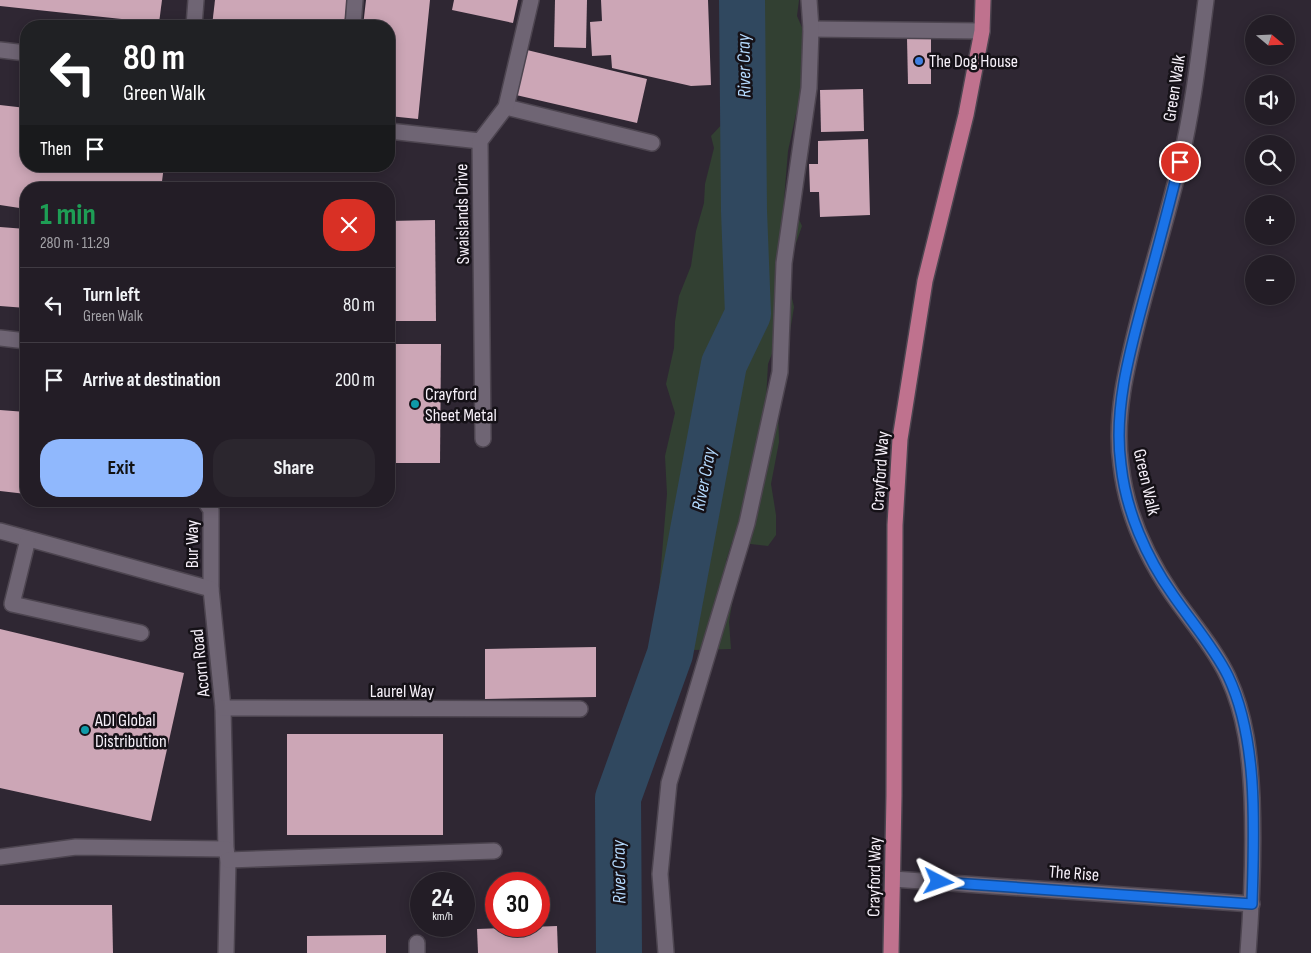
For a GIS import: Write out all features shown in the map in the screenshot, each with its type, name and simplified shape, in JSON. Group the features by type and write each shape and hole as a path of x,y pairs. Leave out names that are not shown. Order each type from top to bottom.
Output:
{"main road":[{"name":"Crayford Way","path":"891,953 895,525 900,439 925,281 966,115 982,31 983,0"}],"street":[{"path":"194,20 196,0"},
{"path":"354,20 356,0"},
{"name":"Swaislands Drive","path":"483,440 480,141 506,107 531,0"},
{"path":"666,953 660,874 669,783 747,523 780,372 784,263 809,88 811,29 809,0"},
{"name":"Green Walk","path":"1206,0 1194,93 1180,162 1141,310 1125,380 1120,411 1119,449 1125,488 1134,520 1145,546 1162,579 1226,674 1241,710 1246,733 1253,818 1252,904 1248,953"},
{"path":"811,29 982,31"},
{"path":"0,50 20,52"},
{"path":"506,107 652,143"},
{"path":"395,132 480,141"},
{"path":"0,338 20,340"},
{"name":"Bur Way","path":"208,507 210,510 211,589"},
{"path":"0,531 211,589"},
{"path":"28,538 6,603 141,633"},
{"name":"Acorn Road","path":"211,589 223,708 227,854 226,953"},
{"name":"Laurel Way","path":"223,708 580,709"},
{"path":"0,857 76,847 227,854 494,851"},
{"name":"The Rise","path":"893,879 1252,904"}],"green space":[{"path":"726,0 799,0 797,16 804,32 812,88 796,114 788,151 784,200 786,209 797,215 802,226 786,272 794,307 789,338 775,346 768,364 766,400 778,408 779,442 771,484 776,515 776,535 768,546 732,542 726,561 737,574 729,622 731,649 656,651 667,494 665,456 675,413 666,384 674,348 679,296 691,266 696,231 704,203 705,184 714,148 711,136 725,121 728,99 723,52"}],"building":[{"path":"0,0 162,0 159,20 131,20 0,6"},
{"path":"215,0 347,0 345,20 213,20"},
{"path":"366,0 430,0 418,119 395,117 395,20 364,20"},
{"path":"454,0 518,0 513,23 452,10"},
{"path":"555,0 587,0 586,48 554,47"},
{"path":"601,0 708,0 711,85 691,86 612,68 611,55 592,56 590,22 602,21"},
{"name":"The Dog House","path":"907,38 931,38 931,84 908,84"},
{"path":"527,50 647,79 637,123 516,95"},
{"path":"863,89 864,131 821,132 820,90"},
{"path":"0,105 20,107 20,172 163,172 162,182 20,182 20,208 0,205"},
{"path":"868,139 870,215 820,217 819,192 810,192 809,164 818,164 818,141"},
{"path":"435,220 436,321 395,321 395,221"},
{"path":"0,227 20,229 20,308 0,306"},
{"name":"Crayford Sheet Metal","path":"395,344 441,344 440,463 395,463"},
{"path":"0,410 20,412 20,493 0,491"},
{"name":"ADI Global Distribution","path":"0,629 184,673 151,821 0,788"},
{"path":"596,647 596,697 485,699 485,649"},
{"path":"287,734 443,734 443,835 287,835"},
{"path":"0,905 112,905 113,953 0,953"},
{"path":"550,926 557,926 558,953 478,953 477,929 485,929 485,937 550,937"},
{"path":"386,935 386,953 307,953 307,936"}],"waterway":[{"name":"River Cray","path":"619,953 618,798 670,654 724,364 748,314 744,211 742,0"}],"place":[{"name":"The Dog House","path":"919,61"},
{"name":"Crayford Sheet Metal","path":"415,404"},
{"name":"ADI Global Distribution","path":"85,730"}],"route":[{"path":"939,882 1252,904 1253,818 1248,747 1241,710 1226,674 1162,579 1145,546 1134,520 1120,463 1120,411 1126,376 1141,310 1180,162"}]}
